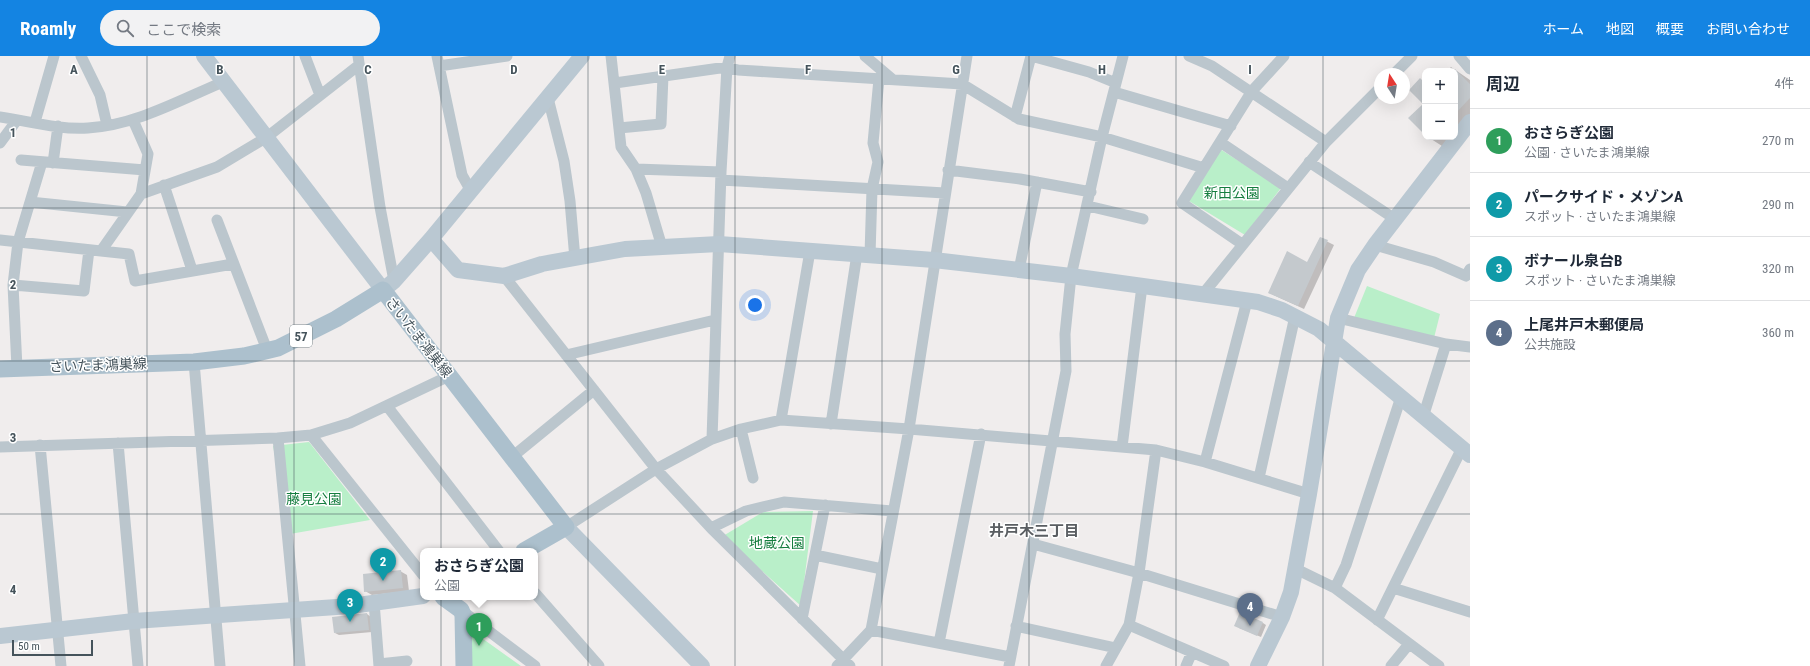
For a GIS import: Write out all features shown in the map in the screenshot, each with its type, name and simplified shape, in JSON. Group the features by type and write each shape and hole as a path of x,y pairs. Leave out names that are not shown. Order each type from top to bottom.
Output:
{"main road":[{"name":"さいたま鴻巣線","path":"0,369 194,362 244,356 278,348 336,319 388,285 449,376 566,528"},
{"path":"529,548 566,528"},
{"path":"447,600 461,610 464,666"}],"street":[{"path":"34,122 54,56"},
{"path":"81,56 100,95 107,125"},
{"path":"204,56 267,137 388,285"},
{"path":"305,56 320,95"},
{"path":"471,191 462,175 438,61 507,56"},
{"path":"388,285 432,239 582,56"},
{"path":"611,56 621,147 636,169 646,193 662,247"},
{"path":"712,439 721,176 727,67 730,56"},
{"path":"865,56 892,79"},
{"path":"504,276 656,469 711,528 802,619 843,664 871,630 892,511 909,429 934,260 967,56"},
{"path":"1015,117 1031,56 1089,72 1115,87 1230,126"},
{"path":"871,630 939,643 1010,662 1066,371 1065,334 1072,276 1102,137 1123,56"},
{"path":"1189,56 1215,61 1252,92 1326,142"},
{"path":"1242,244 1182,203 1252,92 1284,56"},
{"path":"1459,56 1470,69"},
{"path":"1400,68 1410,57"},
{"path":"141,194 217,167 267,137 320,95 358,60"},
{"path":"358,60 380,207 388,285"},
{"path":"614,83 727,67 738,70 962,84 1019,119 1102,137 1204,168"},
{"path":"619,128 661,124 663,76"},
{"path":"831,424 863,255 872,189 878,162 873,143 879,79"},
{"path":"0,117 58,126 88,128 133,120 223,82"},
{"path":"1203,294 1326,142 1374,94"},
{"path":"548,98 564,161 570,201 575,259"},
{"path":"0,143 18,120"},
{"path":"101,251 141,194 148,154 133,120"},
{"path":"1258,666 1282,617 1291,592 1338,318 1358,270 1375,245 1470,122"},
{"path":"17,368 13,284 18,242 30,202 48,162 58,126"},
{"path":"1220,142 1288,188"},
{"path":"21,160 145,170"},
{"path":"1310,162 1395,219"},
{"path":"636,169 872,189 945,193"},
{"path":"948,170 1037,182 1091,192"},
{"path":"1019,270 1037,182"},
{"path":"164,185 192,270"},
{"path":"30,202 127,212"},
{"path":"1088,206 1142,219"},
{"path":"217,220 267,350"},
{"path":"432,239 458,270 504,276 542,264 625,249 719,244 934,260 1072,276 1258,302 1295,316 1319,329 1400,397 1424,414 1466,452 1377,620"},
{"path":"0,240 129,254 135,281 233,264"},
{"path":"1375,245 1434,262 1466,276 1470,269"},
{"path":"13,284 84,291 89,250"},
{"path":"781,420 810,251"},
{"path":"1122,447 1142,286"},
{"path":"1205,462 1246,301"},
{"path":"1259,478 1295,316"},
{"path":"1338,318 1446,344 1470,347"},
{"path":"566,355 715,320"},
{"path":"1424,414 1446,344"},
{"path":"194,362 220,666"},
{"path":"0,447 278,438 311,435 350,423 449,376"},
{"path":"512,457 594,390"},
{"path":"1335,588 1346,565 1400,397"},
{"path":"387,406 497,548"},
{"path":"702,666 566,528 656,469 712,439 741,429 781,420 981,434 1156,450 1205,462 1309,494"},
{"path":"741,429 753,478"},
{"path":"939,643 981,434"},
{"path":"311,435 420,571"},
{"path":"278,438 296,609 300,666"},
{"path":"118,443 138,666"},
{"path":"40,446 61,666"},
{"path":"1106,666 1129,625 1139,573 1156,450"},
{"path":"711,528 746,512 784,502 892,511"},
{"path":"802,619 825,505"},
{"path":"1033,544 1139,573 1282,617"},
{"path":"815,555 882,569"},
{"path":"1296,569 1335,588 1440,666"},
{"path":"1393,588 1470,612"},
{"path":"0,636 134,621 296,609 420,596"},
{"path":"538,596 599,666"},
{"path":"374,602 379,665 407,661"},
{"path":"461,610 534,666"},
{"path":"1129,625 1224,666"},
{"path":"1016,626 1116,648"},
{"path":"1391,666 1409,644"},
{"path":"1186,666 1192,652"}],"green space":[{"name":"新田公園","path":"1220,149 1281,188 1245,235 1189,201"},
{"path":"1367,286 1440,314 1434,338 1354,318"},
{"name":"藤見公園","path":"309,442 370,520 290,534 273,446"},
{"name":"地蔵公園","path":"813,511 801,606 723,536 763,512"},
{"path":"465,626 521,666 467,666"}],"building":[{"path":"1458,72 1470,84 1470,98 1458,111"},
{"path":"1420,78 1422,80 1422,103 1410,91 1410,89"},
{"path":"1422,105 1422,132 1408,118"},
{"path":"1320,237 1328,240 1298,306 1268,293 1287,251 1307,262"},
{"path":"401,570 403,588 364,592 363,574"},
{"path":"1240,612 1263,622 1257,636 1234,626"},
{"path":"367,613 369,630 334,633 332,617"}],"place":[{"name":"パークサイド・メゾンA","path":"383,581"},
{"name":"ボナール泉台B","path":"350,622"},
{"name":"上尾井戸木郵便局","path":"1250,626"},
{"name":"おさらぎ公園","path":"479,646"}],"district":[{"name":"井戸木三丁目","path":"1034,531"}]}
